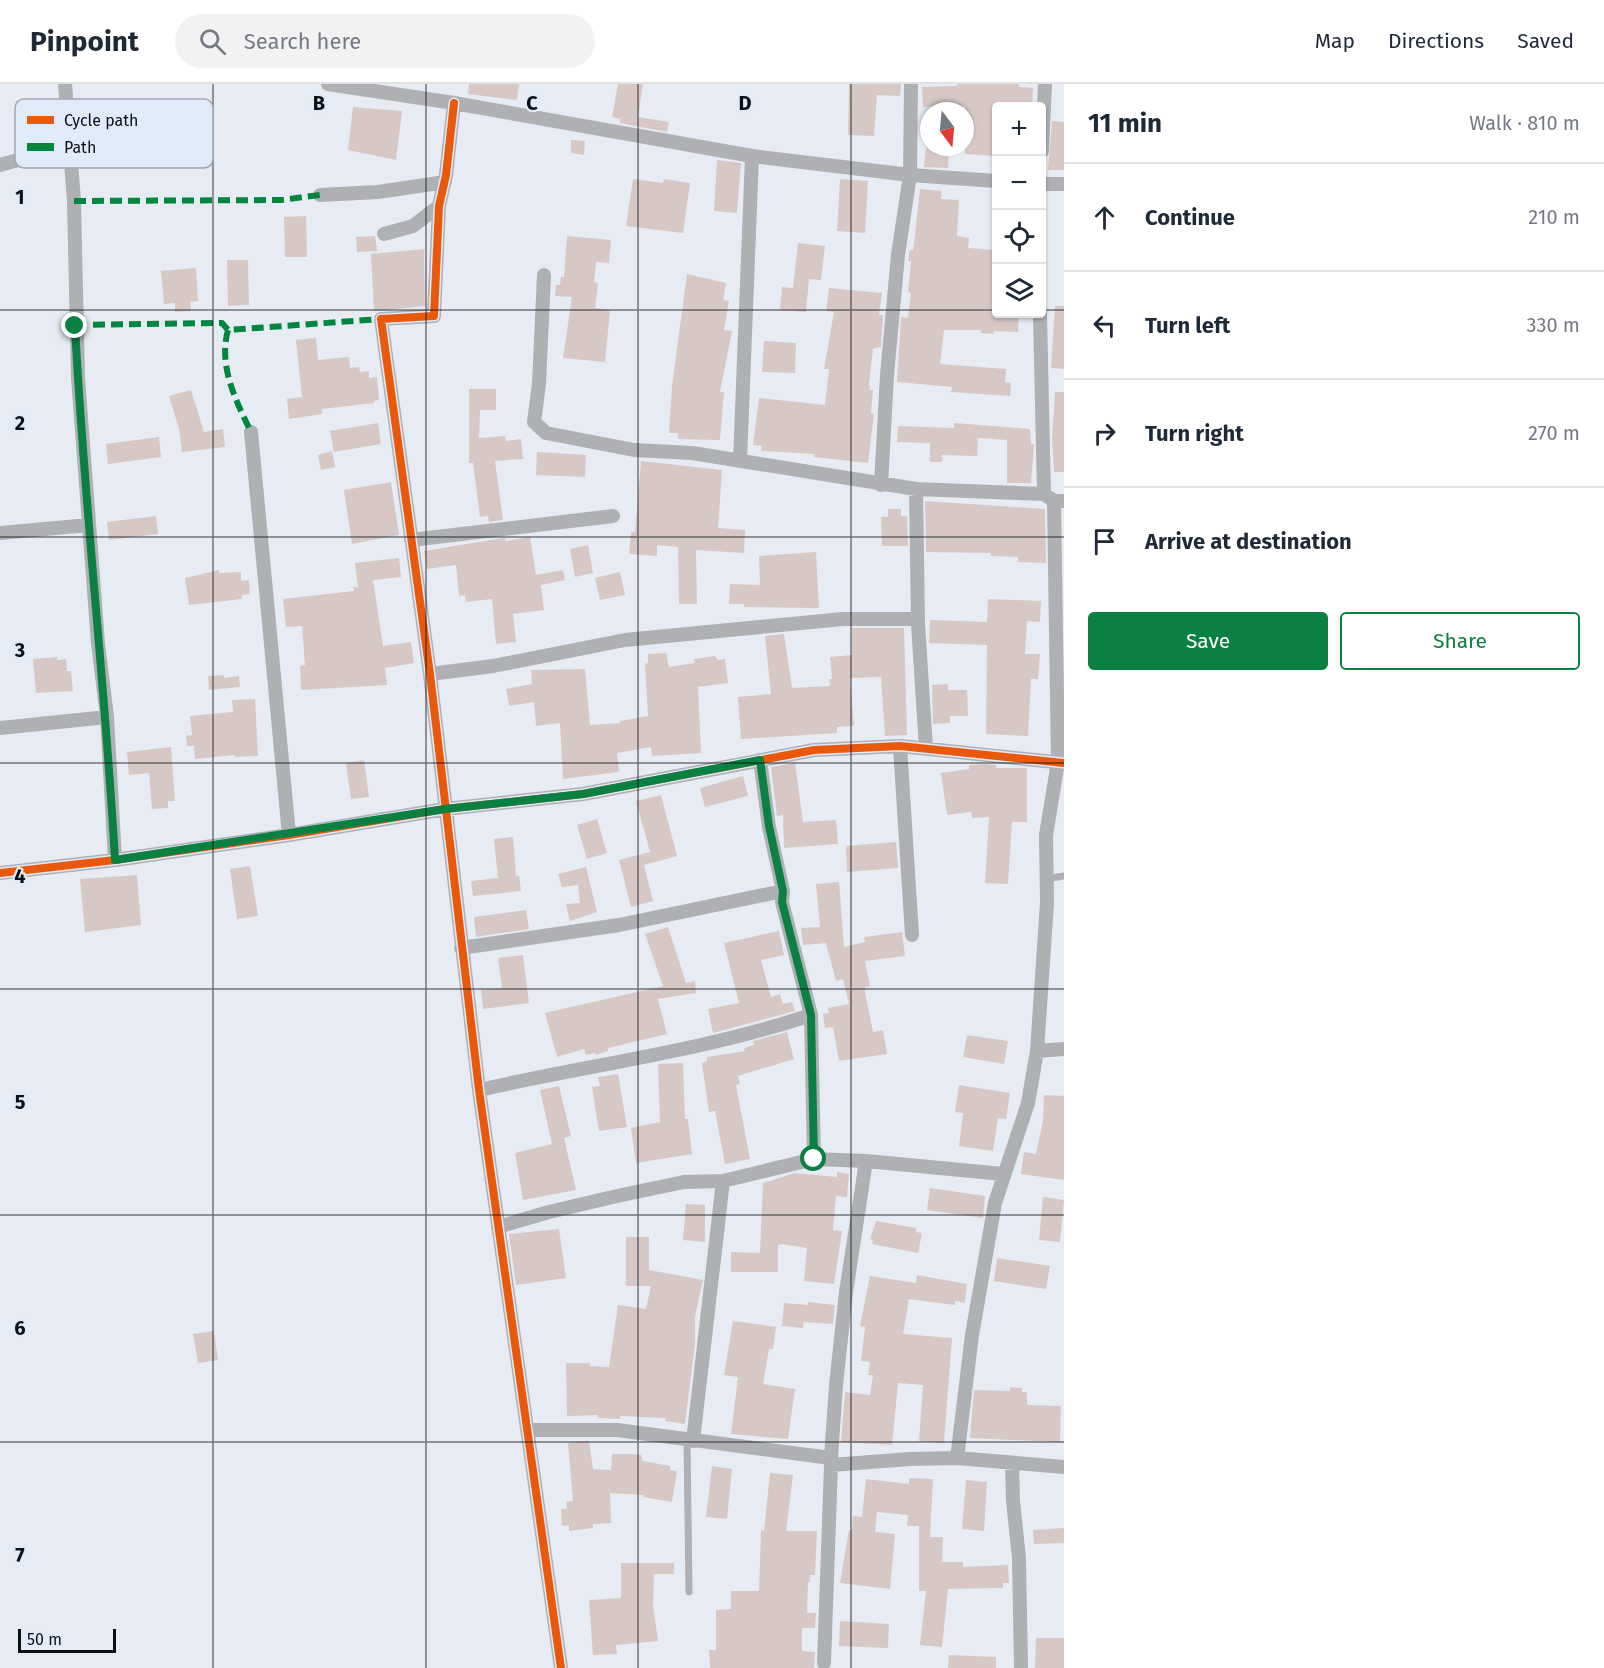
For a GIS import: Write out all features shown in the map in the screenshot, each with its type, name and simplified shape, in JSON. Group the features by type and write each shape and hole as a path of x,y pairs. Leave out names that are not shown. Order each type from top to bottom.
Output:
{"street":[{"path":"64,84 65,99"},
{"path":"328,84 454,103 752,156 910,176 992,181"},
{"path":"881,484 887,375 897,267 910,176 911,84"},
{"path":"1044,102 1045,84"},
{"path":"454,103 445,182 439,206 434,316 381,319 430,674 479,1090 561,1668"},
{"path":"740,461 752,156"},
{"path":"0,165 15,161"},
{"path":"71,168 74,201 77,368 107,717 115,860"},
{"path":"320,195 378,192 445,182"},
{"path":"1046,184 1064,184"},
{"path":"384,234 413,226 439,206"},
{"path":"544,275 539,384 534,423 546,432 634,450 692,453 916,489 1054,499"},
{"path":"957,1458 972,1335 995,1203 1028,1102 1037,1051 1046,836 1061,762 1054,499 1040,318"},
{"path":"251,432 289,835"},
{"path":"916,489 918,619 926,748"},
{"path":"411,540 613,516"},
{"path":"0,533 89,525"},
{"path":"430,674 493,666 647,637 843,619 918,619"},
{"path":"0,729 107,717"},
{"path":"0,873 115,860 289,835 445,809 583,794 814,750 900,746 1061,762"},
{"path":"900,746 912,935"},
{"path":"760,760 769,826 783,891 782,902 811,1015 814,1159"},
{"path":"461,948 619,925 783,891"},
{"path":"479,1090 579,1068 683,1049 769,1029 811,1015"},
{"path":"1037,1051 1064,1049"},
{"path":"498,1227 549,1212 673,1184 723,1182 814,1159 866,1161 1003,1174"},
{"path":"824,1663 831,1462 845,1304 866,1161"},
{"path":"690,1441 723,1182"},
{"path":"527,1430 617,1430 831,1462 957,1458 1064,1467"},
{"path":"1012,1463 1019,1558 1021,1668"}],"lane":[{"path":"1046,879 1064,876"},
{"path":"689,1592 690,1441"}],"building":[{"path":"469,84 519,84 517,100 468,94"},
{"path":"618,84 643,84 638,117 669,122 667,132 620,123 620,119 612,117"},
{"path":"849,84 901,84 900,96 877,95 874,136 848,135"},
{"path":"957,84 1019,84 1019,87 1033,88 1032,102 992,102 992,156 974,155 974,102 923,102 922,87 957,86"},
{"path":"353,107 402,111 396,160 348,150"},
{"path":"1052,121 1064,122 1064,170 1048,170"},
{"path":"571,140 585,141 584,155 571,153"},
{"path":"925,156 949,156 948,168 924,167"},
{"path":"717,160 741,163 737,213 714,211"},
{"path":"633,179 663,183 664,179 690,183 683,233 626,226"},
{"path":"840,179 868,181 865,233 837,231"},
{"path":"920,189 942,191 941,199 959,200 957,236 969,238 968,248 992,250 992,318 1019,318 1018,332 994,331 994,334 981,333 981,330 944,330 940,364 1006,369 1005,382 1011,383 1010,396 951,392 952,387 897,382 901,317 908,318 911,261 908,261 914,244"},
{"path":"306,216 307,257 285,257 284,217"},
{"path":"375,236 377,251 357,252 356,237"},
{"path":"567,236 611,240 609,263 596,262 594,282 598,283 595,308 610,310 605,362 563,358 572,297 555,296 556,285 560,285 561,277 564,277"},
{"path":"798,243 825,246 821,280 809,279 806,312 780,310 782,287 793,288"},
{"path":"424,249 425,306 374,311 371,254"},
{"path":"227,260 248,260 249,305 228,306"},
{"path":"196,268 198,301 190,302 191,311 175,312 175,303 164,304 161,271"},
{"path":"687,274 726,283 723,300 729,301 724,330 732,331 720,392 724,392 720,440 678,439 678,433 669,433 672,386"},
{"path":"829,288 882,293 879,315 883,315 881,347 873,349 869,384 870,390 873,390 871,413 874,414 868,463 814,457 814,454 761,451 762,446 753,445 759,398 825,405 829,369 824,369 834,312 826,311"},
{"path":"1055,306 1064,306 1064,369 1051,368"},
{"path":"316,338 318,360 349,357 350,368 359,367 360,372 369,371 369,378 377,377 379,400 374,403 322,409 322,414 289,419 287,399 302,397 296,340"},
{"path":"764,341 796,343 795,373 762,372"},
{"path":"469,389 496,389 496,410 480,410 479,438 505,436 506,441 521,439 523,459 495,461 503,520 489,522 488,516 480,517 473,463 469,463"},
{"path":"191,390 204,432 223,429 225,447 182,452 179,429 169,396"},
{"path":"1055,392 1064,392 1064,472 1054,472 1052,438"},
{"path":"378,423 381,444 334,452 330,431"},
{"path":"954,423 1030,429 1031,444 1034,444 1031,483 1007,483 1007,440 978,438 977,456 942,455 942,462 930,462 930,443 897,442 898,426 954,428"},
{"path":"159,437 161,457 108,464 106,444"},
{"path":"332,451 335,467 321,470 318,455"},
{"path":"537,452 586,455 585,477 536,475"},
{"path":"641,461 722,470 718,528 745,530 744,553 696,550 697,604 679,604 678,547 657,545 657,556 629,554 631,532 635,532"},
{"path":"391,482 399,535 352,544 344,490"},
{"path":"925,501 1045,509 1046,563 1018,562 1018,557 991,556 991,553 926,552"},
{"path":"888,509 901,509 901,516 907,516 908,546 882,546 881,517 888,517"},
{"path":"156,516 158,534 109,540 107,522"},
{"path":"530,537 536,575 563,570 565,580 541,585 544,610 513,614 516,642 496,644 492,599 466,602 465,595 459,596 456,565 427,569 424,551 505,538 506,541"},
{"path":"588,545 593,573 575,577 570,549"},
{"path":"816,552 819,608 744,607 744,604 729,604 730,584 760,585 759,556"},
{"path":"399,558 401,577 373,580 383,646 411,642 414,663 385,668 387,685 301,690 300,666 305,665 302,626 286,627 283,599 354,591 353,587 358,587 355,563"},
{"path":"219,570 219,573 241,572 241,581 249,580 250,594 242,595 242,599 189,605 185,578"},
{"path":"620,572 625,595 600,600 595,578"},
{"path":"988,599 1041,601 1040,622 1027,621 1025,654 1040,654 1038,679 1031,679 1028,736 986,734 987,645 929,643 930,620 987,622"},
{"path":"852,628 904,628 907,735 885,736 881,677 850,678 854,726 837,727 837,733 741,739 738,697 771,694 765,636 784,634 792,688 830,686 829,679 832,679 830,657 852,655"},
{"path":"666,653 669,667 695,663 694,659 715,656 718,660 725,659 728,683 698,687 701,753 652,756 651,747 617,753 619,772 563,779 560,723 536,726 534,702 509,706 506,689 532,684 531,670 585,669 590,725 620,723 620,721 648,716 645,664 648,663 648,654"},
{"path":"57,657 57,660 66,659 67,671 71,671 73,691 36,693 33,659"},
{"path":"224,675 224,678 239,676 240,687 209,690 208,676"},
{"path":"948,684 948,690 967,690 968,716 950,716 950,723 933,724 932,685"},
{"path":"255,699 258,756 235,757 235,755 195,759 194,746 187,746 186,736 192,735 190,716 233,712 232,700"},
{"path":"171,747 175,801 168,801 168,808 152,809 149,773 129,775 127,752"},
{"path":"364,760 369,797 351,799 346,763"},
{"path":"795,763 803,822 836,820 838,844 784,848 783,815 777,816 771,767"},
{"path":"969,765 996,765 996,768 1027,768 1027,822 1012,822 1008,884 985,883 989,817 972,818 971,812 947,815 941,773 969,769"},
{"path":"743,776 748,796 705,807 700,788"},
{"path":"661,795 677,856 644,865 653,901 631,907 619,860 650,852 636,801"},
{"path":"597,819 607,853 587,859 577,825"},
{"path":"513,837 516,876 519,876 521,891 473,896 471,881 498,878 494,839"},
{"path":"896,842 898,868 847,872 846,846"},
{"path":"250,866 258,916 237,919 230,869"},
{"path":"586,867 597,912 570,921 566,904 580,903 578,885 562,887 558,874"},
{"path":"137,875 141,925 85,932 80,879"},
{"path":"839,882 844,947 865,942 864,937 902,932 905,956 865,961 870,986 865,987 865,992 873,1032 883,1030 887,1054 839,1061 833,1027 825,1028 823,1014 829,1013 828,1008 849,1004 843,979 836,981 826,943 803,945 801,928 820,927 816,884"},
{"path":"526,910 529,929 476,937 474,917"},
{"path":"668,927 686,983 695,981 696,993 658,999 667,1034 608,1048 608,1051 596,1055 595,1053 586,1055 584,1049 557,1057 545,1013 663,986 645,934"},
{"path":"779,931 784,955 761,960 771,997 780,994 783,1004 792,1002 795,1011 713,1033 708,1009 739,1003 724,943"},
{"path":"523,955 529,1003 483,1009 481,990 502,988 498,958"},
{"path":"787,1032 794,1059 738,1076 740,1084 736,1085 750,1159 725,1164 715,1111 709,1112 702,1063 707,1061 707,1057 745,1051 744,1048 754,1045 753,1041"},
{"path":"967,1035 1008,1041 1004,1064 963,1057"},
{"path":"683,1063 685,1119 688,1119 692,1154 636,1163 631,1128 660,1122 658,1064"},
{"path":"618,1074 627,1127 599,1131 592,1087 600,1086 598,1077"},
{"path":"959,1085 1010,1093 1006,1119 998,1118 993,1151 959,1146 963,1113 955,1112"},
{"path":"559,1086 571,1136 564,1138 576,1190 523,1200 515,1153 552,1144 540,1090"},
{"path":"1044,1095 1064,1096 1064,1180 1021,1174 1024,1152 1036,1154 1043,1121"},
{"path":"837,1172 849,1174 847,1197 836,1196 833,1230 842,1231 834,1284 804,1281 807,1248 782,1244 778,1245 778,1272 731,1272 731,1252 760,1253 763,1183 795,1173 837,1177"},
{"path":"930,1188 985,1196 983,1218 927,1210"},
{"path":"1043,1197 1064,1200 1060,1242 1039,1240"},
{"path":"686,1204 705,1205 705,1242 683,1240"},
{"path":"876,1221 916,1228 916,1232 922,1233 918,1253 872,1244 873,1240 870,1239"},
{"path":"559,1229 566,1278 516,1285 509,1234"},
{"path":"626,1237 649,1237 649,1270 703,1280 695,1317 695,1344 685,1424 665,1421 666,1418 620,1416 620,1419 598,1418 598,1415 567,1416 566,1363 590,1363 590,1366 609,1367 618,1305 646,1309 651,1286 626,1286"},
{"path":"997,1258 1050,1266 1046,1289 994,1281"},
{"path":"917,1275 967,1284 965,1303 955,1301 955,1305 909,1299 903,1334 952,1338 944,1443 919,1441 923,1385 898,1383 892,1445 841,1442 845,1392 870,1395 873,1375 868,1375 870,1362 861,1361 865,1327 860,1326 870,1276 916,1283"},
{"path":"808,1302 835,1305 833,1324 804,1322 803,1328 782,1326 784,1303 808,1305"},
{"path":"733,1321 776,1327 773,1349 769,1349 763,1384 795,1389 788,1439 731,1434 738,1377 724,1375"},
{"path":"214,1331 218,1360 198,1363 193,1334"},
{"path":"1010,1387 1022,1388 1022,1392 1027,1392 1027,1405 1061,1406 1060,1442 970,1438 974,1390 1010,1391"},
{"path":"589,1441 593,1469 611,1470 612,1454 630,1454 641,1455 643,1461 670,1466 670,1470 677,1471 672,1502 643,1497 644,1495 610,1493 611,1523 593,1524 593,1528 569,1531 569,1525 562,1526 561,1509 567,1509 566,1502 573,1501 568,1443"},
{"path":"712,1466 732,1469 727,1519 706,1517"},
{"path":"770,1473 793,1475 786,1531 817,1531 815,1575 810,1575 810,1582 808,1582 807,1613 816,1613 815,1628 802,1628 802,1651 815,1652 814,1668 710,1668 709,1650 716,1650 716,1610 731,1609 731,1591 759,1591 761,1530 764,1531"},
{"path":"909,1478 933,1479 930,1537 943,1537 942,1562 963,1562 963,1567 1008,1565 1009,1583 1003,1583 1003,1588 948,1589 942,1647 920,1645 926,1591 919,1591 919,1526 907,1526 908,1515 877,1512 875,1532 895,1534 890,1589 840,1583 853,1516 862,1517 866,1479 909,1484"},
{"path":"966,1480 987,1482 984,1531 962,1529"},
{"path":"1064,1528 1064,1543 1034,1544 1033,1530"},
{"path":"621,1563 674,1563 674,1574 654,1574 653,1605 658,1641 616,1645 617,1654 593,1655 589,1600 621,1598"},
{"path":"840,1621 889,1624 888,1648 839,1646"},
{"path":"1036,1638 1064,1638 1064,1668 1035,1668"},
{"path":"949,1655 996,1657 996,1668 948,1668"}],"marked path":[{"path":"74,201 281,200 320,195"},
{"path":"75,325 222,323 228,330 381,319"},
{"path":"228,330 225,357 227,370 234,396 251,432"}],"cycle path":[{"path":"454,103 446,175 439,206 434,316 381,319 430,674 479,1090 561,1668"},
{"path":"0,873 115,860 289,835 445,809 583,794 814,750 900,746 1064,763"}],"route":[{"path":"75,326 98,643 107,717 115,860 289,835 445,809 583,794 760,760 769,826 783,891 782,902 811,1015 814,1159"}]}
